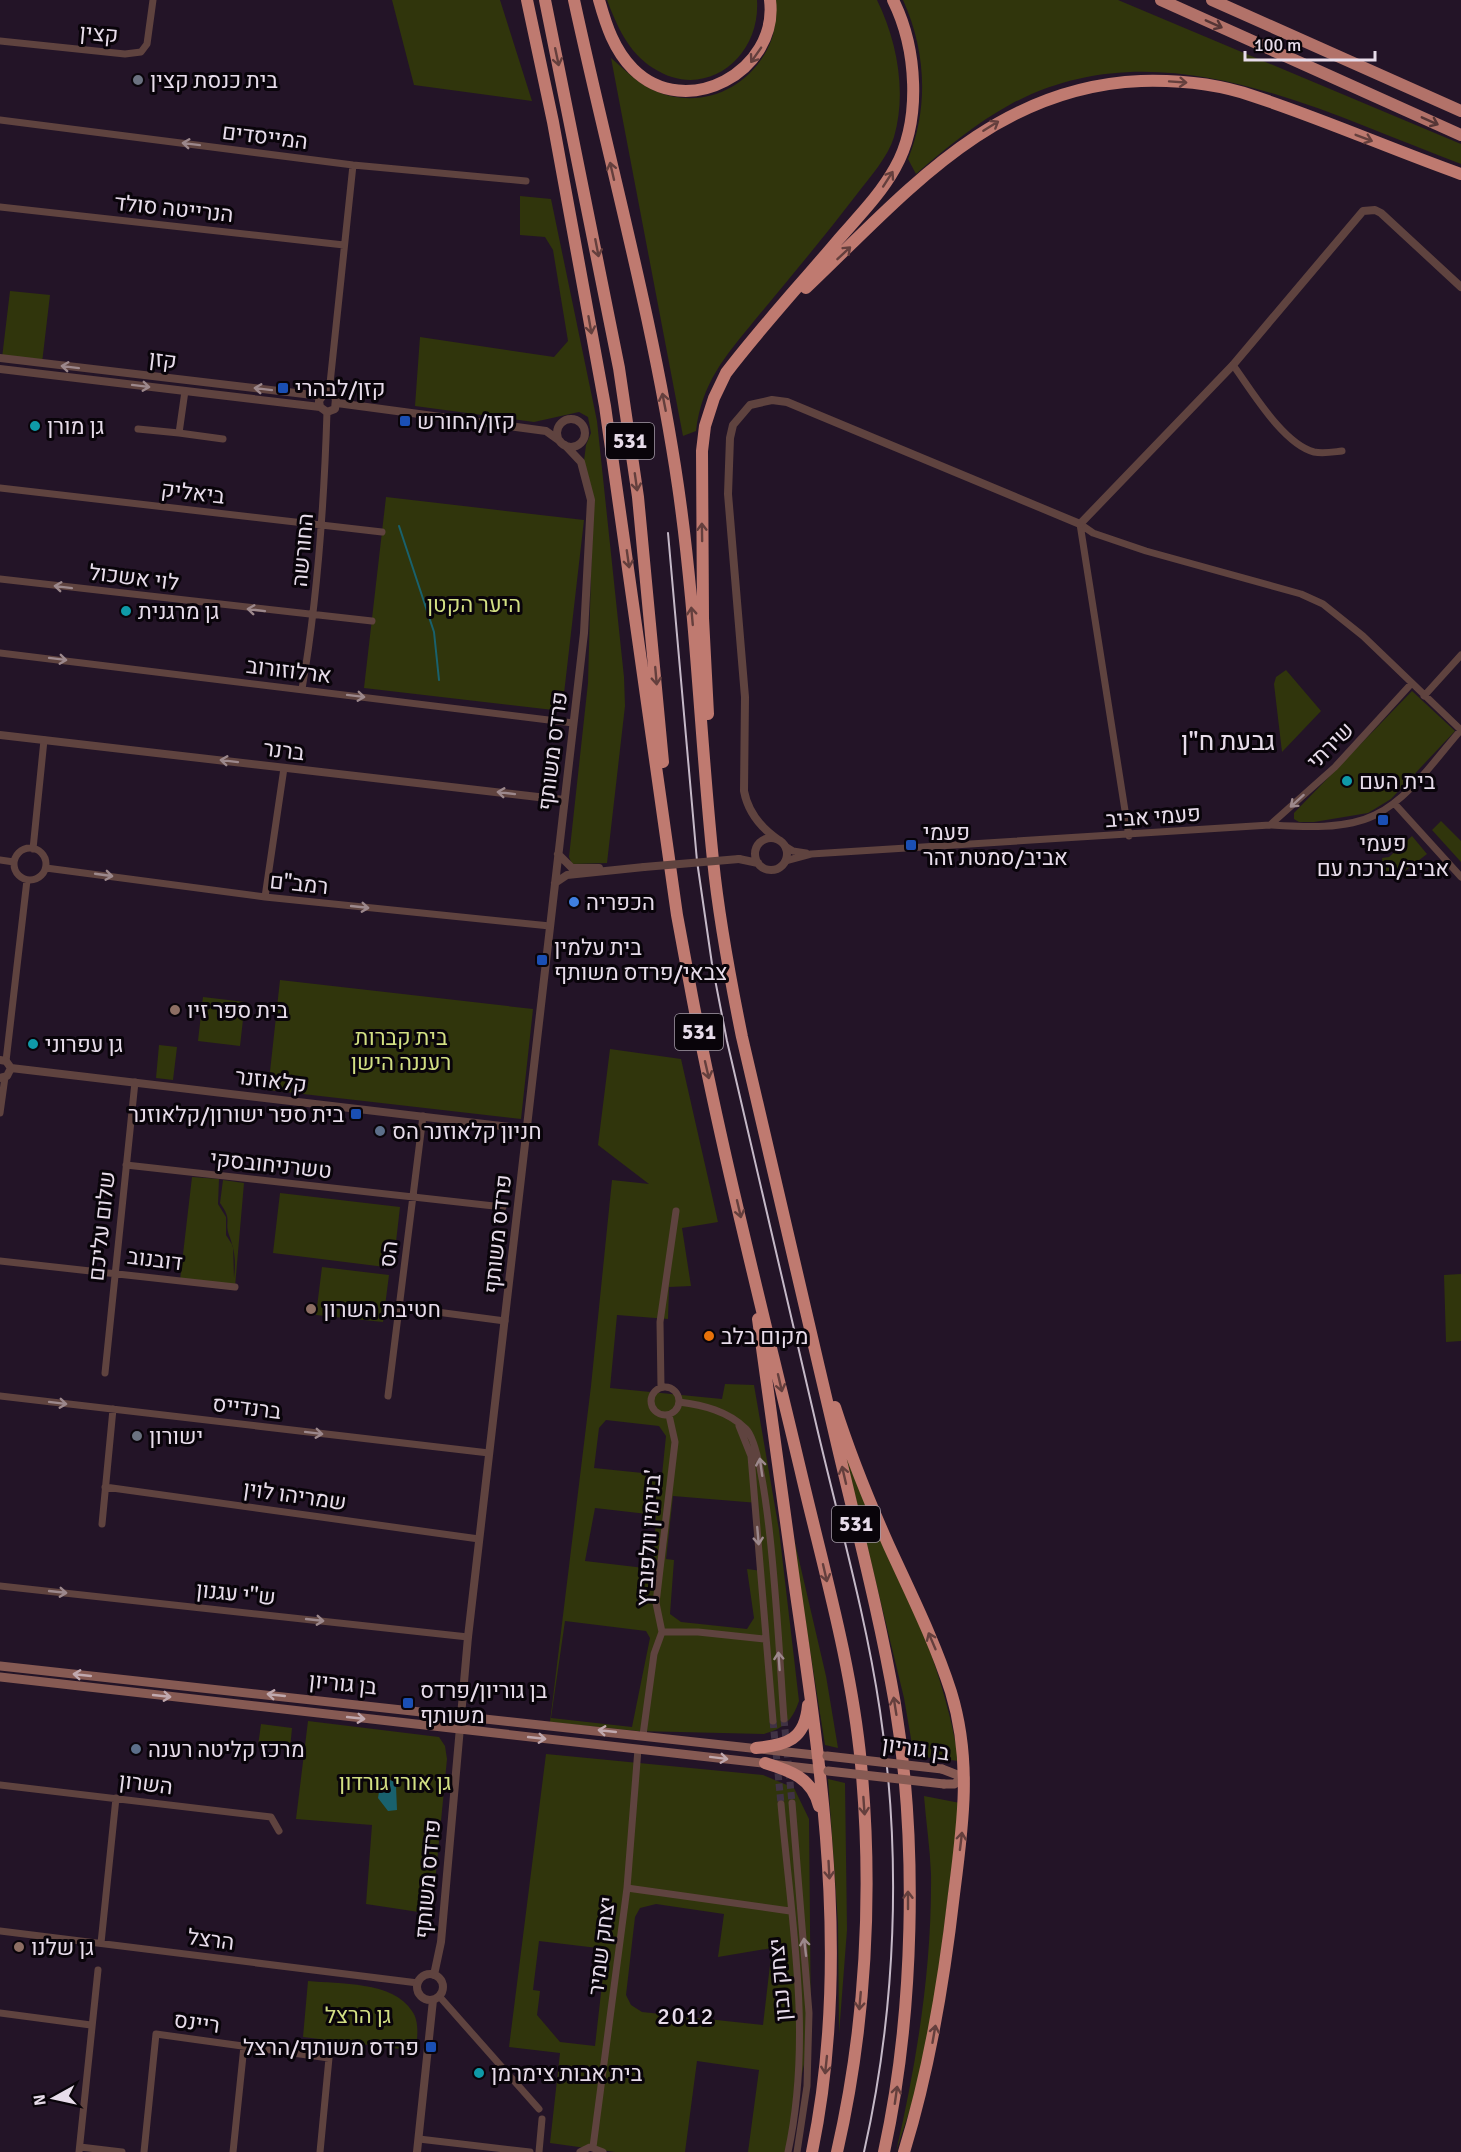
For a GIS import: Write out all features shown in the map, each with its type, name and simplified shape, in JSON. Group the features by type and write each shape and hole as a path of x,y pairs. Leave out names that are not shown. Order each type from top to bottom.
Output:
{"highway":[{"path":"520,0 554,122"},
{"path":"527,0 554,122 610,437 674,889"},
{"name":"531","path":"545,0 606,297 636,486 649,595 674,889 701,1046 831,1601 852,1702 861,1764 867,1883 862,1982 854,2066 837,2152"},
{"name":"531","path":"574,0 667,420 690,595 718,905 742,1037 872,1592 900,1737 908,1853 907,1983 901,2058 884,2152"},
{"path":"599,0 613,39 634,70 652,82 682,91 720,84 748,65 768,33 770,0"},
{"path":"718,905 703,618 702,451 705,426 714,398 726,373 882,188 904,149 909,129 912,74 904,27 893,0"},
{"path":"1161,0 1461,135"},
{"path":"1212,0 1461,111"},
{"path":"755,336 918,183 975,136 1023,108 1073,90 1157,81 1188,83 1239,93 1461,174"},
{"path":"773,1173 839,1420 871,1503 934,1647 951,1694 962,1736 965,1778 962,1826 939,2007 922,2087 904,2152"},
{"path":"747,1244 807,1668 823,1756 832,1985 821,2110 812,2152"},
{"path":"756,1748 789,1741 803,1727 808,1704 807,1668"},
{"path":"765,1763 795,1773 814,1792 828,1849"}],"main road":[{"name":"בן גוריון","path":"0,1666 942,1769 950,1770 965,1778"},
{"name":"בן גוריון","path":"0,1677 944,1784 954,1784 965,1778"}],"street":[{"name":"קצין","path":"0,41 125,54 141,52 147,44 153,0"},
{"name":"המייסדים","path":"0,120 353,165 526,181"},
{"path":"325,395 334,396 337,403 335,409 323,410 353,165"},
{"name":"הנרייטה סולד","path":"0,207 344,245"},
{"path":"1080,524 1233,365 1363,211 1375,210 1381,213 1461,286"},
{"name":"קזן","path":"0,358 325,395"},
{"path":"1233,365 1285,434 1299,445 1315,452 1342,451"},
{"name":"קזן","path":"0,369 323,410"},
{"path":"179,433 185,391"},
{"path":"555,883 567,875 645,867 739,859 758,863 766,869 774,869 785,861 782,843 756,819 746,803 744,791 745,697 728,494 730,438 733,425 750,405 761,402 787,402 1080,524 1093,532 1146,551 1312,599 1363,636 1461,730"},
{"path":"337,403 546,432 562,443 574,447 582,442 585,429 580,422 567,419 546,432"},
{"name":"החורשה","path":"302,689 315,616 323,525 323,410"},
{"path":"560,425 557,433 562,443"},
{"path":"138,429 223,439"},
{"name":"פרדס משותף","path":"434,1975 441,1942 458,1729 468,1637 584,633 591,515 589,487 581,462 582,442"},
{"name":"פרדס משותף","path":"562,443 581,462"},
{"name":"ביאליק","path":"0,488 382,532"},
{"path":"1080,524 1129,836"},
{"name":"לוי אשכול","path":"0,579 372,621"},
{"name":"ארלוזורוב","path":"0,653 573,723"},
{"path":"1424,696 1461,656"},
{"name":"שירתי","path":"1270,825 1335,767 1411,684"},
{"name":"פעמי אביב","path":"785,861 811,854 1129,836 1270,825 1306,826 1355,821 1377,814 1394,803 1461,730"},
{"name":"ברנר","path":"0,735 564,800"},
{"path":"33,849 44,740"},
{"path":"266,897 284,768"},
{"path":"1394,803 1461,877"},
{"path":"756,819 758,863"},
{"path":"739,859 769,838 782,843"},
{"name":"פעמי אביב","path":"782,843 793,851 811,854"},
{"path":"33,849 45,858 46,868 41,876 27,880 17,874 14,862 19,853 33,849"},
{"path":"558,854 572,868 645,867"},
{"path":"0,860 14,862"},
{"name":"רמב\"ם","path":"46,868 266,897 550,926"},
{"path":"0,1113 27,880"},
{"name":"קלאוזנר","path":"6,1063 135,1082 527,1129"},
{"name":"שלום עליכם","path":"105,1373 135,1082"},
{"name":"הס","path":"388,1396 423,1116"},
{"name":"טשרניחובסקי","path":"126,1165 503,1207"},
{"path":"661,1388 660,1322 676,1211"},
{"name":"דובנוב","path":"0,1262 115,1272 235,1287"},
{"path":"399,1306 505,1321"},
{"path":"661,1388 675,1390 679,1402 675,1412 669,1415 659,1414 651,1403 653,1394 661,1388"},
{"name":"ברנדייס","path":"0,1396 489,1453"},
{"path":"679,1402 703,1405 732,1420 747,1430 759,1455 767,1515 784,1719"},
{"path":"102,1524 113,1409"},
{"name":"בנימין וולפוביץ'","path":"643,1735 653,1662 662,1632 656,1603 675,1442 669,1415"},
{"path":"732,1420 740,1428 751,1456 773,1721"},
{"name":"שמריהו לוין","path":"105,1487 480,1539"},
{"name":"ש''י עגנון","path":"0,1586 468,1637"},
{"path":"662,1632 698,1632 765,1639"},
{"name":"יצחק שמיר","path":"593,2147 627,1888 638,1749"},
{"name":"השרון","path":"0,1785 271,1817 279,1831"},
{"path":"101,1943 116,1798"},
{"path":"792,1803 809,2013 807,2086 797,2152"},
{"name":"יצחק נבון","path":"781,1804 790,1911 798,1963 801,2056 798,2097 788,2152"},
{"path":"627,1888 790,1911"},
{"name":"הרצל","path":"0,1931 418,1983"},
{"path":"98,1970 80,2150 122,2152"},
{"path":"417,2152 436,1998 443,1986 434,1975 423,1977 418,1983 418,1990 422,1997 436,1998 539,2109"},
{"path":"0,2013 91,2025"},
{"name":"ריינס","path":"144,2152 156,2034 329,2058 320,2152"},
{"path":"233,2152 244,2046"},
{"path":"539,2152 542,2119"},
{"path":"419,2139 530,2152"},
{"path":"580,2152 593,2147 603,2152"}],"green space":[{"path":"392,0 500,0 532,101 414,85"},
{"path":"607,0 757,0 756,21 750,40 740,56 726,68 710,77 692,80 673,77 644,62 619,29"},
{"path":"774,0 877,0 890,32 898,67 900,102 898,120 891,144 873,174 724,359 709,384 696,431 683,436 611,58 642,84 673,97 707,96 724,91 738,83 751,71 771,41 774,31"},
{"path":"903,0 1118,0 1461,144 1461,164 1352,121 1239,84 1181,74 1124,72 1067,81 1011,104 973,128 916,174 908,159 919,119 922,79 916,39"},
{"path":"520,196 551,199 597,421 624,677 625,706 607,863 572,864 569,857 588,683 593,500 584,461 586,445 591,433 588,417 579,412 534,422 415,406 420,337 554,357 568,341 553,250 545,237 520,235"},
{"path":"10,291 50,295 42,363 2,358"},
{"name":"היער הקטן","path":"386,497 584,520 562,711 364,688"},
{"path":"1286,670 1321,711 1282,752 1274,684 1276,677"},
{"path":"1412,691 1455,731 1391,799 1368,813 1314,822 1299,822 1294,819 1294,813"},
{"path":"1441,821 1461,841 1461,862 1432,830"},
{"path":"1412,836 1427,854 1405,871 1384,874 1382,858 1389,857"},
{"name":"בית קברות רעננה הישן","path":"280,980 533,1009 521,1119 268,1090"},
{"path":"203,997 245,1002 240,1046 198,1041"},
{"path":"159,1045 177,1047 173,1080 156,1078"},
{"path":"610,1049 681,1059 718,1222 682,1228 691,1286 669,1287 668,1319 617,1315 610,1388 722,1399 725,1384 754,1385 779,1530 799,1701 786,1723 764,1734 637,1731 550,1722 591,1386 612,1180 649,1184 598,1145","holes":["606,1420 659,1426 666,1436 662,1475 594,1468 599,1428","673,1496 758,1503 762,1571 747,1569 754,1618 747,1629 681,1622 670,1614 674,1560 666,1559","595,1508 656,1515 653,1569 585,1561","565,1621 646,1631 650,1638 632,1727 551,1718"]},
{"path":"192,1177 219,1179 218,1204 226,1217 226,1235 232,1245 227,1217 220,1203 223,1180 244,1183 235,1287 180,1280","holes":["233,1248 235,1261 234,1278"]},
{"path":"280,1193 400,1207 393,1268 273,1253"},
{"path":"322,1267 389,1275 383,1322 316,1315"},
{"path":"1461,1274 1461,1341 1446,1342 1444,1275"},
{"path":"842,1442 894,1559 926,1639 951,1720 959,1761 914,1756 904,1698"},
{"path":"789,1517 826,1676 838,1748 825,1745"},
{"name":"גן אורי גורדון","path":"308,1721 439,1737 445,1746 447,1759 432,1914 366,1904 372,1825 296,1819"},
{"path":"261,1724 292,1728 290,1749 258,1746"},
{"path":"546,1754 763,1775 794,1788 809,1819 811,2032 785,2152 748,2152 759,2070 697,2061 685,2152 615,2152 550,2143 560,2053 509,2047","holes":["656,1904 724,1914 718,1957 772,1948 763,2025 642,2012 631,2005 626,1995 635,1917 640,1908","539,1941 606,1949 595,2046 560,2042 537,2015 540,1991 533,1990"]},
{"path":"828,1779 845,1783 847,1930 839,2034 838,1923"},
{"path":"924,1796 960,1803 934,2006 914,2097 896,2152 917,2049 929,1944 931,1874"},
{"name":"גן הרצל","path":"308,1981 365,1986 392,1994 403,2001 415,2015 416,2051 303,2037"}],"water":[{"path":"377,1776 393,1781 396,1786 397,1810 388,1811 378,1798 379,1792 373,1790 368,1783"}],"waterway":[{"path":"399,526 434,632 439,680"}],"tunnel":[{"path":"784,1719 792,1803"},
{"path":"773,1721 781,1804"}],"railway":[{"path":"668,533 697,861 712,964 727,1041 860,1604 874,1675 887,1766 893,1877 889,1988 875,2098 864,2152"}],"place":[{"name":"בית כנסת קצין","path":"138,80"},
{"name":"קזן/לבהרי","path":"283,388"},
{"name":"קזן/החורש","path":"405,421"},
{"name":"גן מורן","path":"35,426"},
{"name":"גן מרגנית","path":"126,611"},
{"name":"בית העם","path":"1347,781"},
{"name":"פעמי אביב/ברכת עם","path":"1383,820"},
{"name":"פעמי אביב/סמטת זהר","path":"911,845"},
{"name":"הכפריה","path":"574,902"},
{"name":"בית עלמין צבאי/פרדס משותף","path":"542,960"},
{"name":"בית ספר זיו","path":"175,1010"},
{"name":"גן עפרוני","path":"33,1044"},
{"name":"בית ספר ישורון/קלאוזנר","path":"356,1114"},
{"name":"חניון קלאוזנר הס","path":"380,1131"},
{"name":"חטיבת השרון","path":"311,1309"},
{"name":"מקום בלב","path":"709,1336"},
{"name":"ישורון","path":"137,1436"},
{"name":"בן גוריון/פרדס משותף","path":"408,1703"},
{"name":"מרכז קליטה רענה","path":"136,1749"},
{"name":"גן שלנו","path":"19,1947"},
{"name":"פרדס משותף/הרצל","path":"431,2047"},
{"name":"בית אבות צימרמן","path":"479,2073"}],"district":[{"name":"גבעת ח\"ן","path":"1228,741"},
{"name":"2012","path":"686,2016"}]}
